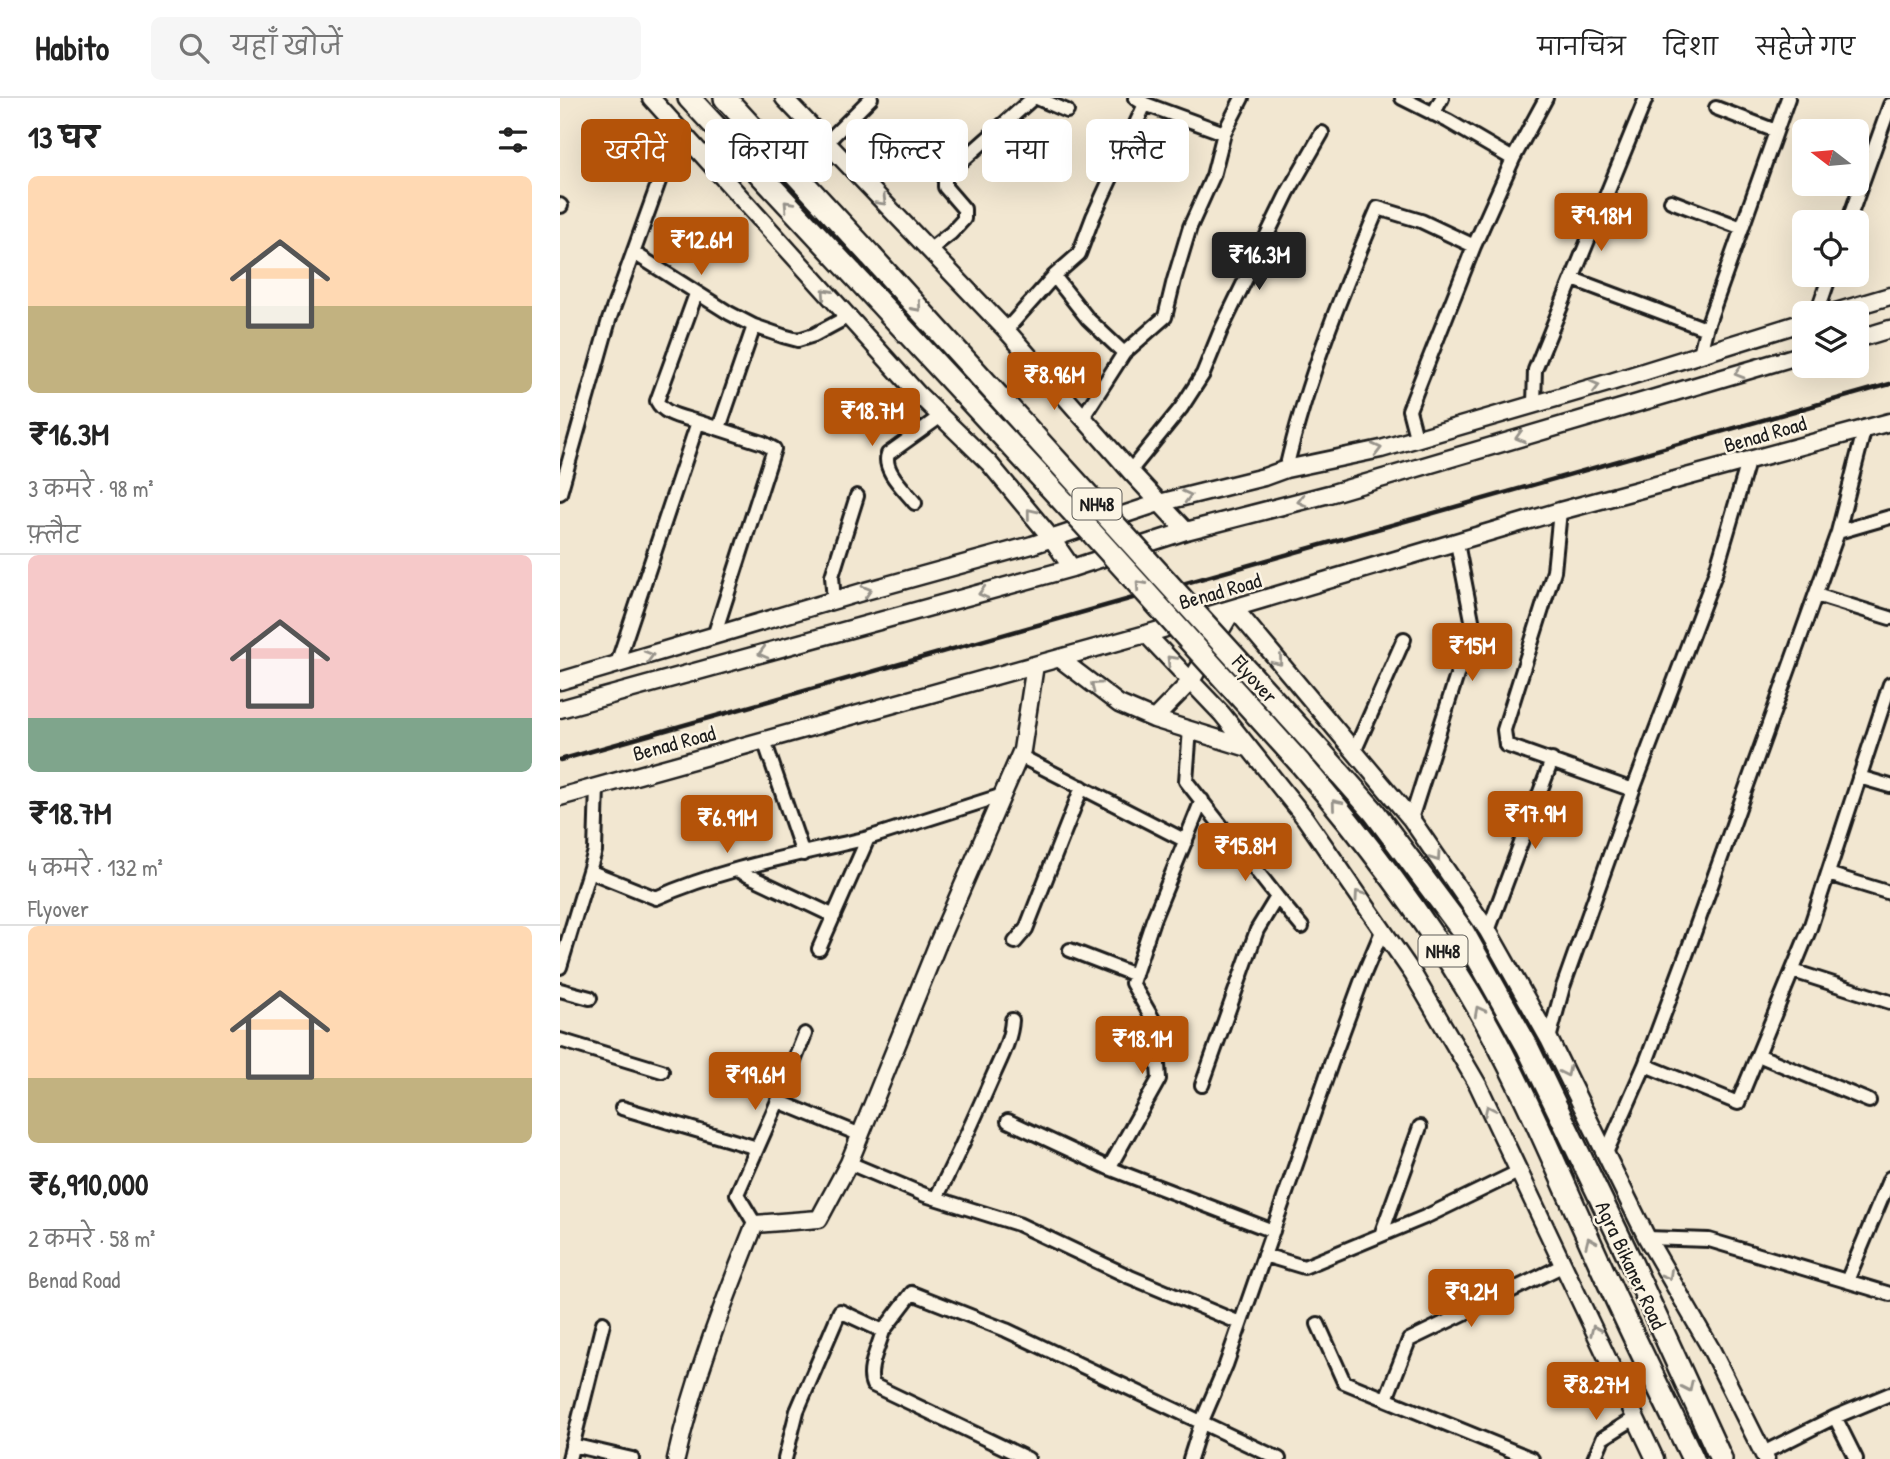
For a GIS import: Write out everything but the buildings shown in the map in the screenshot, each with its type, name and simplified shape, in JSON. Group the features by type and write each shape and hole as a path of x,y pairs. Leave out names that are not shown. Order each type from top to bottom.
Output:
{"highway":[{"name":"Flyover","path":"689,98 1084,524 1340,809 1442,948 1502,1054 1693,1459"},
{"name":"Flyover","path":"725,98 1374,812 1462,930 1527,1046 1576,1148"},
{"name":"Agra Bikaner Road","path":"1576,1148 1721,1459"}],"main road":[{"path":"651,98 671,119"},
{"path":"784,98 804,119"},
{"path":"691,139 918,394 989,463 1052,539 1072,568"},
{"path":"832,149 1006,330 1186,531"},
{"path":"1869,302 1890,296"},
{"path":"560,681 1052,539 1159,503 1286,469 1381,449 1792,326"},
{"path":"1869,335 1890,329"},
{"path":"560,709 1072,568 1186,531 1329,494 1792,358"},
{"name":"Benad Road","path":"560,797 1060,659 1560,512 1890,422"},
{"path":"1154,719 1191,681 1234,608 1410,819 1488,931 1549,1039 1647,1238 1711,1349 1765,1456"},
{"path":"1146,634 1222,714 1305,818 1413,974 1478,1085 1655,1459"},
{"path":"1060,659 1119,704 1154,719 1248,748"},
{"path":"676,1459 685,1419 724,1301 755,1224 819,1219 849,1163 938,943 1020,755 1035,665"}],"street":[{"path":"832,137 872,98"},
{"path":"929,250 964,219 964,209 944,187 945,176 1035,98 1067,111"},
{"path":"1083,417 1124,353 1165,317 1190,228 1213,176 1224,133 1242,98"},
{"path":"1402,98 1513,159"},
{"path":"1433,114 1442,98"},
{"path":"1416,438 1409,410 1474,246 1513,159 1546,98"},
{"path":"1534,404 1535,370 1646,98"},
{"path":"1700,354 1706,329 1788,98"},
{"path":"1006,330 1054,276 1079,254 1140,101 1224,133"},
{"path":"1853,210 1890,105"},
{"path":"1716,108 1776,131"},
{"path":"1130,471 1181,408 1203,374 1221,330 1288,192 1322,133"},
{"path":"560,493 595,364 659,182"},
{"path":"1671,201 1742,228"},
{"path":"1286,469 1293,438 1320,355 1378,208 1421,221 1474,246"},
{"path":"634,253 696,294 754,326 798,340 814,335 846,315"},
{"path":"1054,276 1088,319 1124,353"},
{"path":"1573,279 1706,329"},
{"path":"696,294 657,401 661,408 671,414 719,428 774,449 714,636"},
{"path":"719,428 754,326"},
{"path":"915,503 887,467 886,459 888,454 941,415"},
{"path":"617,664 698,422"},
{"path":"1606,1153 1645,1065 1816,595 1838,532 1865,427"},
{"path":"1549,1039 1563,987 1633,790 1715,574 1748,462"},
{"path":"834,601 832,576 857,496"},
{"path":"1560,512 1554,571 1504,730 1506,745 1633,790"},
{"path":"1838,532 1890,517"},
{"path":"1410,819 1473,625 1457,542"},
{"path":"1816,595 1890,618"},
{"path":"1354,752 1404,639"},
{"path":"1645,1065 1738,1103 1810,928 1890,684"},
{"path":"1190,729 1186,781 1302,927"},
{"path":"764,740 803,854"},
{"path":"1020,755 1186,841"},
{"path":"1488,931 1552,760"},
{"path":"1859,777 1890,786"},
{"path":"560,967 595,850 597,786"},
{"path":"1015,942 1026,929 1082,787"},
{"path":"589,871 656,898 681,887 737,870 868,838 1003,795"},
{"path":"1109,1168 1159,1079 1155,1023 1132,983 1153,920 1202,800"},
{"path":"819,949 868,838"},
{"path":"737,870 834,915"},
{"path":"1828,873 1890,893"},
{"path":"1202,1085 1257,930 1278,897"},
{"path":"1190,1459 1202,1421 1226,1365 1350,1010 1383,929"},
{"path":"1070,950 1135,975"},
{"path":"1793,971 1890,1002"},
{"path":"560,990 590,998"},
{"path":"936,1198 965,1141 1012,1031 1012,1020"},
{"path":"755,1224 737,1194 805,1034"},
{"path":"560,1040 662,1071"},
{"path":"1758,1055 1869,1101"},
{"path":"778,1101 860,1135"},
{"path":"622,1108 757,1148"},
{"path":"1008,1121 1109,1168 1273,1231"},
{"path":"1381,1235 1420,1127"},
{"path":"849,1163 936,1198 1018,1224 1130,1277 1240,1323"},
{"path":"1264,1255 1304,1267 1518,1172"},
{"path":"1847,1281 1890,1178"},
{"path":"1647,1238 1709,1240 1890,1294"},
{"path":"1386,1399 1409,1340 1564,1265"},
{"path":"1028,1459 873,1385 870,1380 871,1371 883,1331 912,1293 1006,1330 1279,1459"},
{"path":"785,1459 797,1411 840,1311 883,1331"},
{"path":"569,1459 603,1323"},
{"path":"1318,1324 1344,1382 1532,1459"},
{"path":"1765,1456 1835,1417 1890,1394"},
{"path":"1835,1417 1856,1459"},
{"path":"1594,1459 1603,1438 1635,1418"},
{"path":"572,1445 632,1459"}],"railway":[{"path":"560,760 1890,384"}]}
